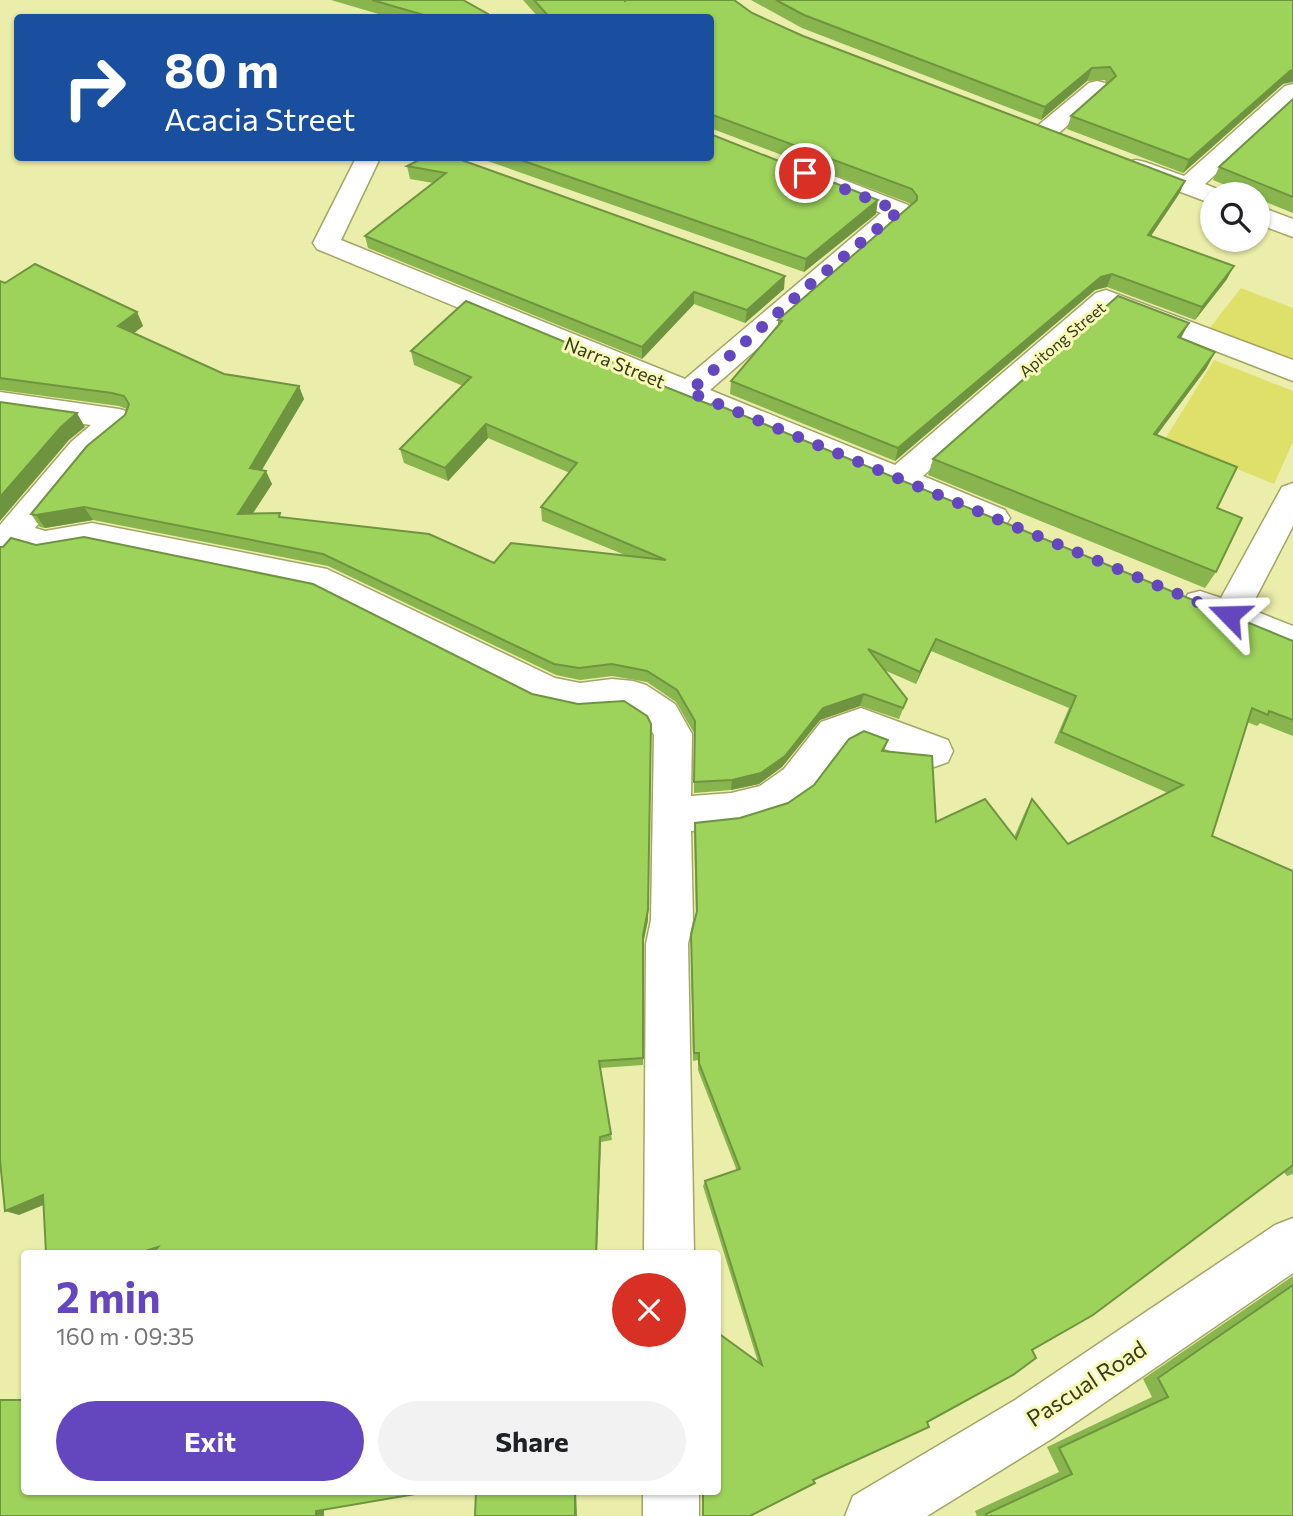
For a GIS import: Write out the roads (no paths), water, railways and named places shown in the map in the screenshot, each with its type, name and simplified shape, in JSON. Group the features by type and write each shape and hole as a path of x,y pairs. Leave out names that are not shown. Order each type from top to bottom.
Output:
{"street":[{"path":"1044,133 1097,88"},
{"path":"1188,186 1293,91"},
{"path":"1020,124 1068,142"},
{"path":"1116,160 1200,191"},
{"name":"Narra Street","path":"367,161 326,243 1026,531"},
{"path":"689,392 796,281 899,211 811,176"},
{"path":"1270,219 1293,229"},
{"name":"Apitong Street","path":"898,479 1106,299 1293,372"},
{"path":"0,402 119,419 82,450 5,541"},
{"path":"1229,615 1293,495"},
{"path":"5,541 45,543 92,535 327,582 548,691 580,698 612,694 634,696 662,715 673,734 672,920 667,944 669,1250"},
{"path":"1178,594 1293,640"},
{"path":"671,814 722,812 757,804 787,790 802,775 825,740 850,725 861,724 934,751"},
{"name":"Pascual Road","path":"873,1516 920,1490 1126,1357 1293,1242"},
{"path":"671,1495 671,1516"}]}
